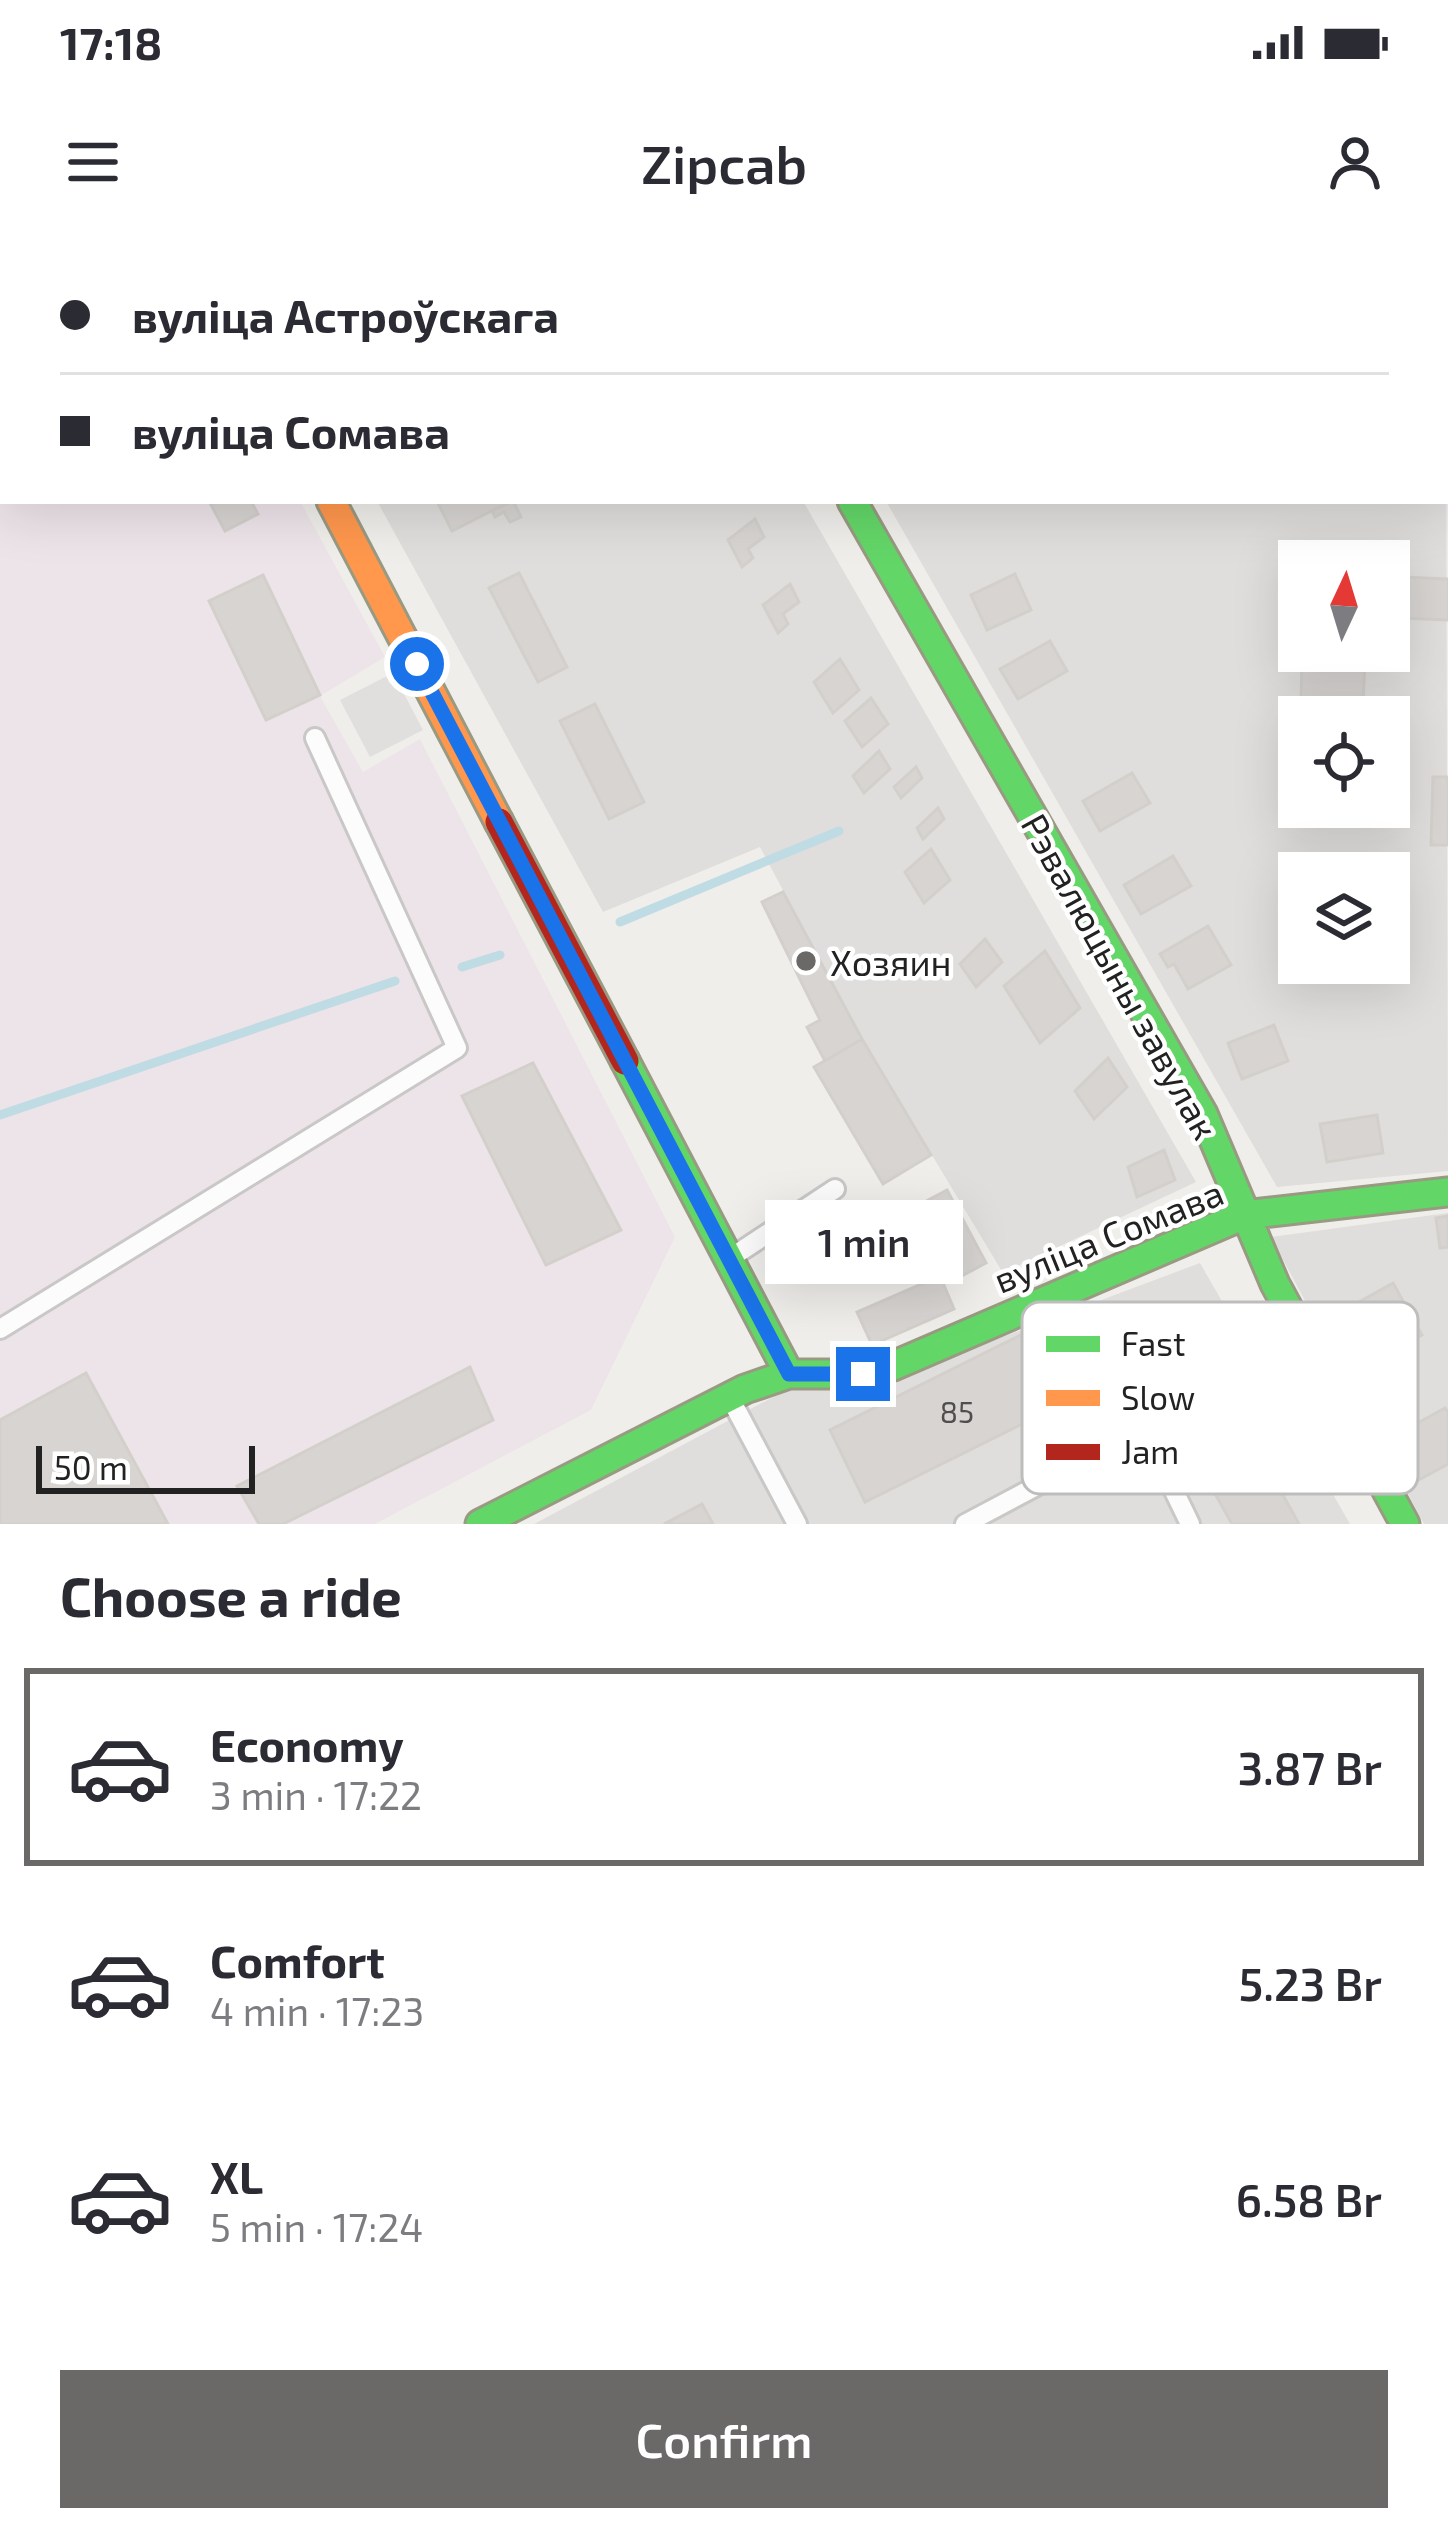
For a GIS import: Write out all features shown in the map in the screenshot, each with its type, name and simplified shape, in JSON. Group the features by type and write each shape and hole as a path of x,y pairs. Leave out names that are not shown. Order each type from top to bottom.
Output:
{"street":[{"path":"334,504 789,1374"},
{"name":"Рэвалюцыны завулак","path":"854,504 1203,1114 1285,1302"},
{"name":"вуліца Сомава","path":"1042,1302 1244,1215 1448,1192"},
{"name":"вуліца Сомава","path":"480,1524 522,1515 729,1395 789,1374 863,1374 893,1366 1022,1311"},
{"name":"Рэвалюцыны завулак","path":"1389,1494 1405,1524"}],"lane":[{"path":"0,1329 457,1048 315,738"},
{"path":"729,1259 835,1189"},
{"path":"729,1395 797,1524"},
{"path":"965,1524 1022,1494"},
{"path":"1175,1494 1190,1524"}],"shaded area":[{"path":"0,504 302,504 385,657 320,696 363,772 420,739 675,1237 591,1410 375,1524 0,1524"},
{"path":"379,504 805,504 1196,1182 1003,1273 862,1039 760,847 603,912"},
{"path":"888,504 1446,504 1448,1171 1277,1187"},
{"path":"393,673 423,730 370,757 340,700"},
{"path":"1448,1213 1448,1524 1424,1524 1408,1494 1418,1494 1418,1302 1306,1302 1271,1237"},
{"path":"1200,1263 1222,1302 1096,1302"},
{"path":"1022,1330 1022,1494 1333,1494 1350,1524 534,1524 790,1388 869,1387"}],"building":[{"path":"211,504 253,504 258,514 225,531"},
{"path":"438,504 505,504 452,531"},
{"path":"514,504 521,517 510,522 504,512 495,517 492,511"},
{"path":"755,519 764,537 748,549 753,558 742,567 728,540"},
{"path":"519,573 567,667 538,682 489,588"},
{"path":"1015,574 1031,610 987,630 971,595"},
{"path":"263,575 320,695 266,720 209,601"},
{"path":"1410,577 1448,579 1448,620 1410,618"},
{"path":"790,584 799,602 783,614 788,624 778,633 763,605"},
{"path":"1050,641 1067,671 1018,699 1000,669"},
{"path":"840,659 859,690 833,713 814,682"},
{"path":"1302,672 1365,672 1363,696 1301,696"},
{"path":"871,698 888,724 862,747 845,721"},
{"path":"595,704 644,802 609,819 560,721"},
{"path":"879,751 890,769 864,793 853,776"},
{"path":"916,767 922,778 901,798 894,787"},
{"path":"1132,773 1150,803 1100,831 1083,801"},
{"path":"1433,777 1448,777 1448,845 1431,845"},
{"path":"938,808 944,819 923,839 917,828"},
{"path":"931,849 950,880 924,903 905,872"},
{"path":"1173,856 1191,886 1141,914 1124,885"},
{"name":"Хозяин","path":"783,892 862,1039 825,1061 807,1027 820,1020 762,902"},
{"path":"1208,926 1231,965 1188,989 1174,964 1168,967 1160,954"},
{"path":"985,939 1002,962 976,987 960,964"},
{"path":"1045,951 1080,1008 1040,1043 1004,986"},
{"path":"1274,1025 1288,1061 1242,1079 1228,1043"},
{"path":"862,1039 931,1155 883,1184 814,1067"},
{"path":"1108,1058 1127,1087 1094,1119 1075,1091"},
{"path":"533,1063 621,1230 546,1265 462,1096"},
{"path":"1377,1115 1383,1153 1327,1162 1320,1124"},
{"path":"1164,1150 1175,1180 1137,1197 1128,1167"},
{"path":"947,1190 986,1263 956,1279 917,1206"},
{"path":"1448,1216 1448,1247 1440,1248 1436,1218"},
{"path":"820,1229 833,1257 816,1266 801,1239"},
{"path":"940,1276 954,1309 872,1345 857,1312"},
{"path":"1393,1283 1404,1302 1359,1302"},
{"path":"1022,1334 1022,1424 865,1502 830,1430"},
{"path":"470,1367 493,1420 283,1524 259,1524 237,1486"},
{"path":"86,1373 168,1524 0,1524 0,1420"},
{"path":"1445,1408 1448,1412 1448,1464 1418,1480 1418,1423"},
{"path":"1215,1494 1282,1494 1299,1524 1232,1524"},
{"path":"702,1504 713,1524 664,1524"}],"waterway":[{"path":"620,922 839,831"},
{"path":"462,967 500,955"},
{"path":"0,1115 395,981"}],"traffic: fast":[{"path":"854,504 1203,1114 1285,1302"},
{"path":"625,1061 789,1374"},
{"path":"1042,1302 1244,1215 1448,1192"},
{"path":"480,1524 745,1389 789,1374 863,1374 893,1366 1022,1311"},
{"path":"1389,1494 1405,1524"}],"traffic: slow":[{"path":"333,504 499,822"}],"traffic: jam":[{"path":"499,822 625,1061"}],"place":[{"name":"Хозяин","path":"806,961"}],"route":[{"path":"417,664 789,1374 863,1374"}]}
